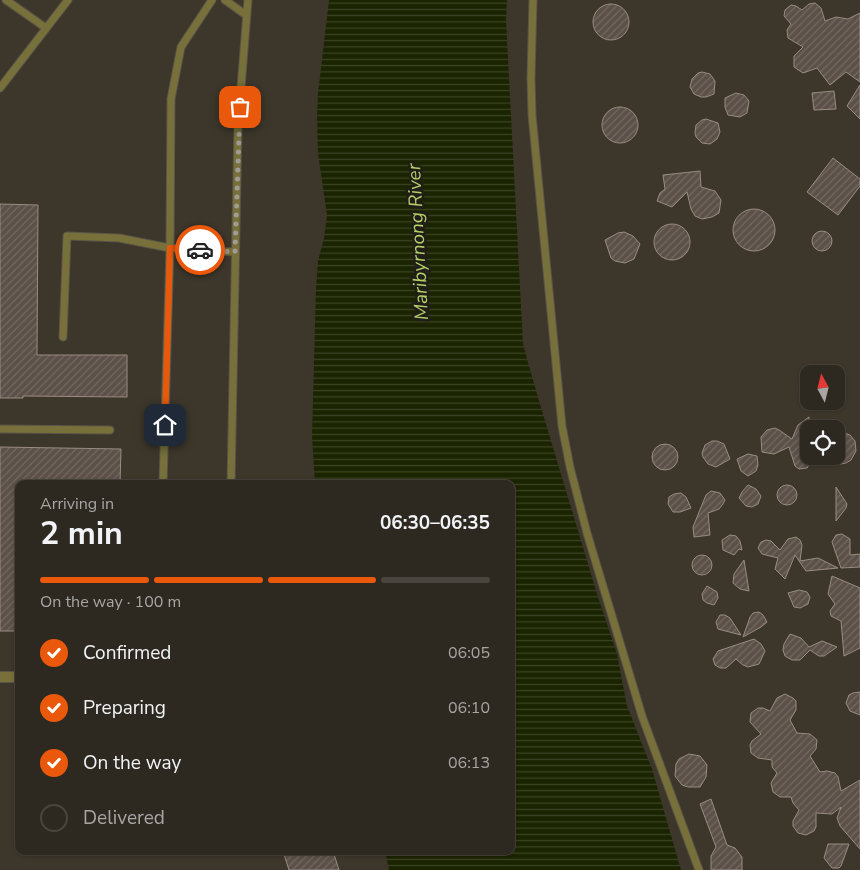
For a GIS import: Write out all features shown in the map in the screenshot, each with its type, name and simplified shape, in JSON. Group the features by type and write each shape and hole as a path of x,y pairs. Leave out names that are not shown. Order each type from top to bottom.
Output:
{"street":[{"path":"0,677 15,677"}],"lane":[{"path":"6,0 46,28"},
{"path":"0,88 68,0"},
{"path":"163,480 170,248 171,98 181,47 212,0"},
{"path":"225,0 246,15"},
{"path":"231,480 238,125 248,0"},
{"path":"533,0 532,116 562,426 586,533 642,716 699,870"},
{"path":"63,337 68,236 119,238 170,248 235,252"},
{"path":"0,429 110,430"}],"water":[{"name":"Maribyrnong River","path":"329,0 507,0 506,20 523,344 597,594 617,654 627,706 652,769 681,870 389,870 386,855 515,855 515,480 315,480 312,436 316,288 318,261 327,215 318,154 318,93"}],"building":[{"path":"815,3 821,8 825,21 836,17 848,19 860,13 860,82 846,72 830,85 817,68 803,73 794,67 794,56 803,47 788,38 787,30 791,24 784,16 785,10 791,5 802,10 809,4"},
{"path":"611,4 618,5 624,9 628,15 628,29 624,35 618,39 611,40 604,39 598,35 594,29 593,22 594,15 598,9 604,5"},
{"path":"702,72 710,74 715,81 714,94 706,97 694,94 690,87 692,79"},
{"path":"860,85 860,119 847,106"},
{"path":"834,91 836,109 814,110 812,93"},
{"path":"736,93 744,95 749,101 747,113 740,117 728,115 725,107 725,98"},
{"path":"620,107 627,108 633,112 637,118 637,132 633,138 627,142 620,143 613,142 607,138 603,132 602,125 603,118 607,112 613,108"},
{"path":"706,119 718,123 720,132 717,139 710,144 702,143 695,133 696,125"},
{"path":"833,158 860,179 860,186 838,215 807,192"},
{"path":"700,171 701,187 715,191 721,200 719,213 702,219 695,216 691,209 687,192 672,207 657,201 660,193 665,189 663,175"},
{"path":"0,204 38,205 37,355 127,355 127,397 23,396 23,398 0,398"},
{"path":"758,209 766,212 772,218 775,230 772,242 766,248 750,251 742,248 736,242 733,226 736,218 742,212"},
{"path":"672,224 679,225 685,229 689,235 689,249 685,255 679,259 672,260 665,259 659,255 655,249 654,242 655,235 659,229 665,225"},
{"path":"822,231 829,234 832,241 829,248 822,251 815,248 812,241 815,234"},
{"path":"624,232 633,236 640,244 634,259 625,263 611,258 605,240"},
{"path":"800,424 800,465 809,465 807,468 799,469 795,466 789,447 774,454 762,452 761,437 767,430 775,428 792,439"},
{"path":"845,433 850,435 855,441 856,451 851,460 846,463"},
{"path":"712,441 724,444 730,459 716,467 708,464 702,453 705,445"},
{"path":"665,444 674,448 678,457 674,466 665,470 656,466 652,457 656,448"},
{"path":"0,447 121,449 120,480 15,480 15,631 0,631"},
{"path":"748,454 757,456 758,465 756,471 748,476 741,471 737,459"},
{"path":"748,485 756,489 761,496 758,504 752,507 746,506 739,498"},
{"path":"787,485 794,488 797,495 794,502 787,505 780,502 777,495 780,488"},
{"path":"836,487 847,504 836,521"},
{"path":"711,491 720,493 725,500 719,509 708,513 710,535 694,537 693,527 706,495"},
{"path":"681,493 686,497 691,508 680,512 673,512 668,504 669,497"},
{"path":"842,534 850,539 850,555 860,554 860,567 841,568 832,542 836,535"},
{"path":"730,535 736,536 740,541 742,550 739,549 734,555 723,550 722,540"},
{"path":"796,537 802,545 800,561 818,558 838,568 806,571 795,555 785,579 775,569 778,558 762,554 758,548 761,542 766,540 771,541 780,550 788,539"},
{"path":"702,555 709,558 712,565 709,572 702,575 695,572 692,565 695,558"},
{"path":"744,560 749,591 740,589 733,583 734,574"},
{"path":"832,576 860,588 860,648 844,656 841,621 831,616 830,611 835,604 828,594"},
{"path":"707,586 717,592 718,598 714,605 703,600 702,594"},
{"path":"799,590 807,592 810,597 808,604 800,608 794,607 788,593"},
{"path":"759,612 767,622 743,637 750,617 753,613"},
{"path":"720,615 730,618 741,635 718,629 716,622"},
{"path":"790,634 801,638 809,647 822,641 837,647 824,656 819,656 810,650 800,660 792,660 785,656 783,650"},
{"path":"754,639 761,644 765,651 759,664 748,667 736,659 726,668 720,668 715,665 713,659 718,651"},
{"path":"860,692 860,715 850,711 846,703 849,695"},
{"path":"785,694 796,701 796,710 790,720 797,733 810,734 817,740 816,749 810,756 820,772 835,773 838,777 841,791 860,780 860,849 840,826 837,818 841,807 832,814 816,813 816,827 814,831 806,835 798,833 793,826 793,821 799,810 791,797 780,797 773,792 771,783 777,773 772,767 772,760 758,758 751,753 750,745 752,741 761,734 750,722 751,713 758,708 770,711 777,698"},
{"path":"689,754 700,756 707,765 706,777 700,787 682,785 675,776 676,764 679,759"},
{"path":"711,799 727,845 735,848 742,857 742,870 711,870 711,856 716,847 700,804"},
{"path":"828,844 849,844 839,868 832,868 824,858"},
{"path":"284,855 334,855 339,870 289,870"}],"way so far":[{"path":"200,250 235,252 240,107"}],"route":[{"path":"165,425 170,248 200,250"}]}
